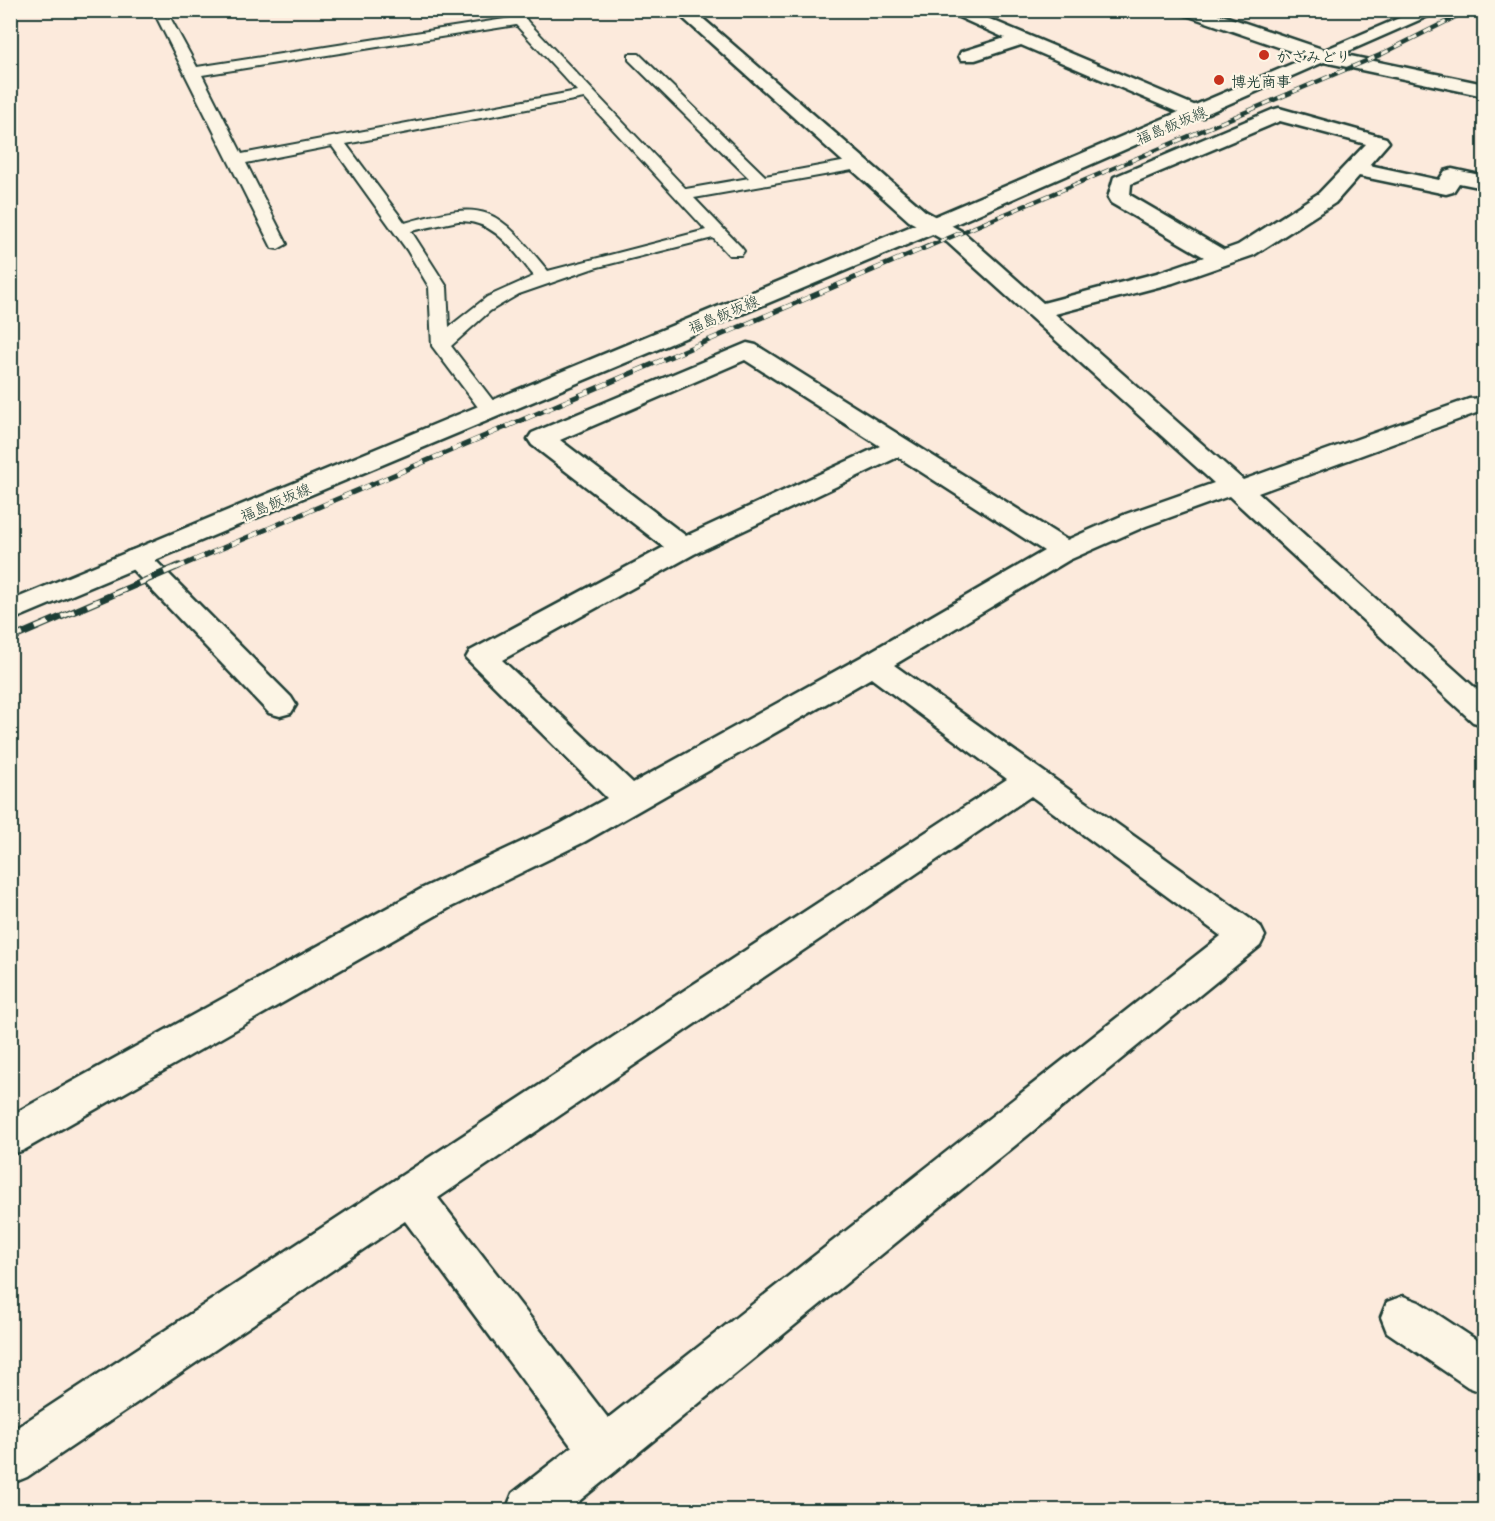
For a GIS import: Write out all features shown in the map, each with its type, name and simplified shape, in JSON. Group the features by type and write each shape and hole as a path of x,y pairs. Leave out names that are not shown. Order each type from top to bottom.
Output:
{"street":[{"path":"682,10 917,216 955,237 1485,714"},
{"path":"951,10 1080,62 1196,113"},
{"path":"1189,10 1326,57 1485,90"},
{"name":"福島飯坂線","path":"10,612 934,225 1431,11"},
{"path":"968,56 1020,39"},
{"path":"1038,311 1165,278 1246,250 1327,198 1379,142 1279,114 1121,181 1119,198 1222,258"},
{"path":"1356,169 1446,188 1452,176 1485,182"},
{"path":"684,548 541,440 747,350 1064,551"},
{"path":"10,1137 436,898 572,833 872,664 1064,551 1136,520 1236,488 1478,404 1485,406"},
{"path":"630,800 481,658 684,548 898,447"},
{"path":"137,558 280,705"},
{"path":"530,1510 1246,936 872,664"},
{"path":"10,1460 1031,780"},
{"path":"410,1194 604,1451"},
{"path":"1403,1317 1485,1371"}],"lane":[{"path":"159,10 193,72 278,244"},
{"path":"193,72 518,15 523,25 735,251"},
{"path":"634,57 762,181"},
{"path":"236,160 338,143 588,93"},
{"path":"338,143 401,229 438,287 441,346 491,411"},
{"path":"683,195 858,164"},
{"path":"401,229 447,218 480,217 494,222 546,279"},
{"path":"441,346 462,324 511,291 716,231"}],"railway":[{"path":"925,248 1380,55 1469,10"},
{"path":"176,568 929,246"},
{"path":"10,639 179,566"}],"place":[{"name":"かざみどり","path":"1264,55"},
{"name":"博光商事","path":"1219,80"}]}
